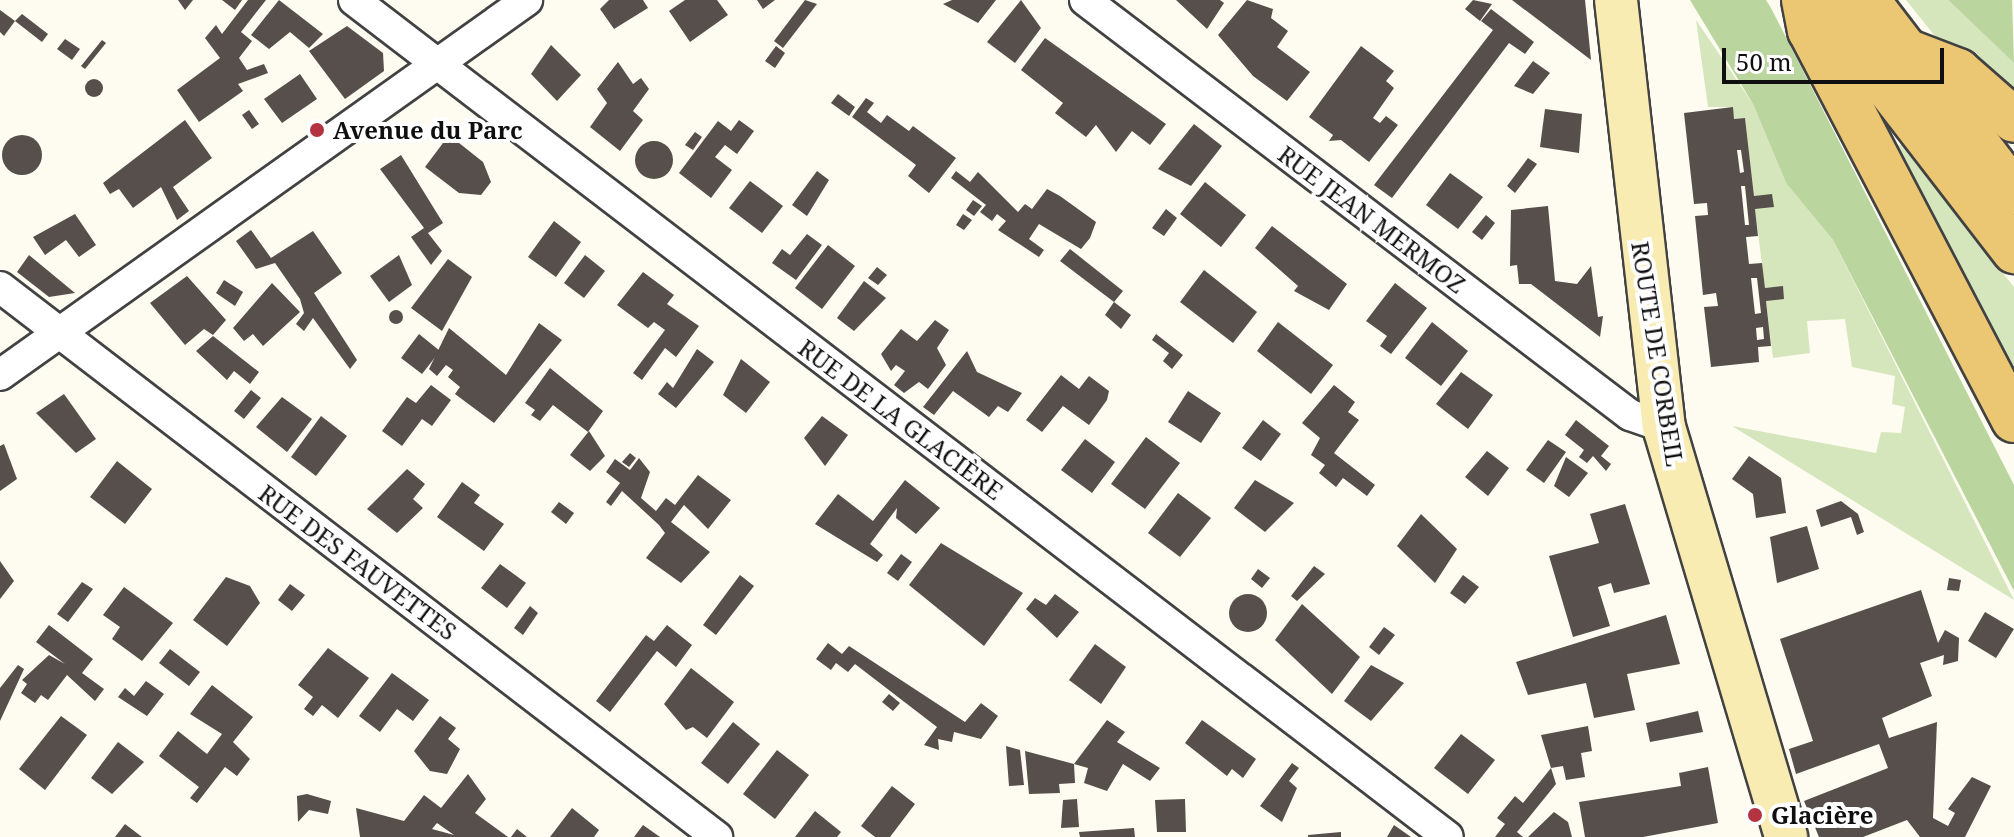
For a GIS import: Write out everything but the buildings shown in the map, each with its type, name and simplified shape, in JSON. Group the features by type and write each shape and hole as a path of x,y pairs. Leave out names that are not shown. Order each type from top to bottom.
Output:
{"main road":[{"name":"ROUTE DE CORBEIL","path":"1616,0 1664,427 1786,837"},
{"path":"1804,0 1810,30 2014,420"},
{"path":"1821,0 2014,251"},
{"path":"1867,0 2014,192"},
{"path":"1906,51 1958,71 2014,120"}],"street":[{"name":"RUE DE LA GLACIÈRE","path":"354,0 1448,837"},
{"path":"0,375 527,0"},
{"name":"RUE JEAN MERMOZ","path":"1085,0 1630,415 1664,427"},
{"name":"RUE DES FAUVETTES","path":"0,287 717,837"}],"green space":[{"path":"1690,0 1766,0 1771,8 2014,485 2014,591 1833,240 1786,183 1753,104"},
{"path":"1906,0 1948,0 2014,63 2014,105 1942,45"},
{"path":"1948,0 2012,0 2014,63"},
{"path":"1696,20 1753,104 1786,183 1833,240 2014,600 1732,426 1876,453 1881,432 1901,433 1905,407 1892,404 1895,376 1852,367 1845,319 1807,321 1810,353 1773,358 1766,301 1783,286 1765,288 1755,209 1773,207 1772,195 1754,196 1745,118 1734,119 1732,107 1708,107"},
{"path":"1901,145 2014,287 2014,393 1894,146"}],"place":[{"name":"Avenue du Parc","path":"317,130"},
{"name":"Glacière","path":"1755,815"}]}
